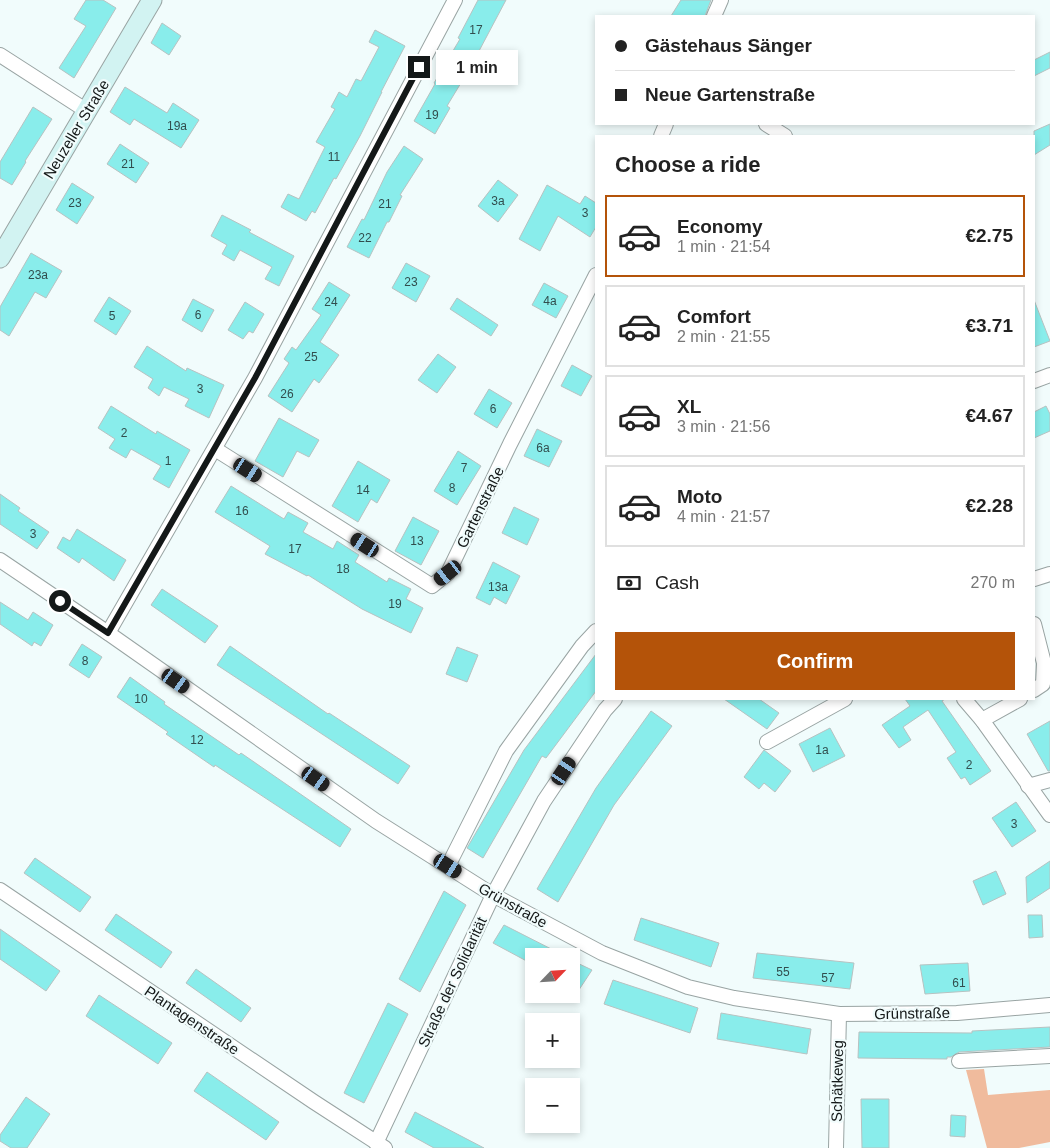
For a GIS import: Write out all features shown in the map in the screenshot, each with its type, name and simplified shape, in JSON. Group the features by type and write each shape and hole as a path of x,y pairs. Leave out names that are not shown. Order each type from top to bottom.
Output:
{"main road":[{"name":"Neuzeller Straße","path":"0,258 152,0"}],"street":[{"path":"108,633 255,378 454,0"},
{"path":"714,15 721,0"},
{"path":"0,55 87,111"},
{"path":"768,125 783,135"},
{"name":"Gartenstraße","path":"215,449 432,586 448,573 510,444 595,277"},
{"path":"1035,381 1050,375"},
{"name":"Grünstraße","path":"0,560 108,633 376,821 492,895 602,953 688,987 734,998 839,1014 957,1013 1050,1005"},
{"path":"1035,579 1050,574"},
{"path":"1035,628 1044,663 1043,684 1035,689"},
{"path":"448,866 506,751 582,646 595,632"},
{"name":"Straße der Solidarität","path":"381,1146 492,895 544,801 605,710 614,700"},
{"path":"767,742 843,700"},
{"path":"965,700 982,720 1050,815"},
{"path":"982,720 1018,700"},
{"path":"1028,786 1050,780"},
{"name":"Plantagenstraße","path":"0,890 381,1146"},
{"name":"Schätkeweg","path":"836,1148 839,1014"},
{"path":"959,1061 1050,1056"}],"shaded area":[{"path":"984,1069 988,1095 1050,1090 1050,1142 1019,1148 987,1148 966,1070"}],"building":[{"path":"86,0 103,0 116,8 74,78 59,68 86,26 74,19"},
{"path":"478,0 506,0 470,68 447,106 450,108 435,134 414,121 460,39 458,38"},
{"path":"681,0 711,0 705,15 672,15"},
{"path":"162,23 181,36 169,55 151,43"},
{"path":"375,30 405,46 360,136 336,179 334,178 315,213 312,211 306,221 281,207 288,194 299,199 325,147 316,142 335,109 331,107 339,92 347,97 356,79 361,81 379,47 369,42"},
{"path":"1050,52 1050,68 1035,76 1035,60"},
{"path":"125,87 167,113 173,103 199,120 181,148 134,119 130,125 110,112"},
{"path":"33,107 52,119 12,185 0,178 0,162"},
{"path":"1050,124 1050,145 1035,154 1035,135 1034,131"},
{"path":"120,144 149,163 136,183 107,164"},
{"path":"404,146 423,159 400,195 402,196 369,258 347,247 362,219 364,220 387,172"},
{"path":"498,180 518,195 498,222 478,206"},
{"path":"72,183 94,197 77,224 56,210"},
{"path":"547,185 580,204 585,196 595,202 595,229 590,237 558,216 540,251 519,239"},
{"path":"222,215 294,256 279,286 265,279 272,267 240,250 234,261 222,254 227,245 211,236"},
{"path":"31,253 62,271 46,298 35,292 9,336 0,330 0,307"},
{"path":"406,263 430,276 416,302 392,288"},
{"path":"329,282 350,295 320,342 339,355 319,383 314,379 292,412 268,396 289,363 284,359 292,347 296,350 321,315 312,309"},
{"path":"544,283 568,296 556,318 532,305"},
{"path":"109,297 131,311 116,335 94,321"},
{"path":"457,298 498,325 491,336 450,309"},
{"path":"193,299 214,310 202,332 182,320"},
{"path":"245,302 264,314 253,333 249,331 243,339 228,330"},
{"path":"1035,303 1050,341 1035,347"},
{"path":"147,346 186,371 187,368 224,385 209,418 185,406 189,399 164,387 159,396 148,388 153,379 134,367"},
{"path":"438,354 456,367 437,393 418,380"},
{"path":"572,365 592,376 581,396 561,386"},
{"path":"489,389 512,403 497,428 474,414"},
{"path":"111,406 156,434 157,431 190,450 169,488 153,479 161,466 131,449 126,458 109,448 115,439 98,428"},
{"path":"1046,406 1050,414 1050,431 1035,438 1035,412"},
{"path":"279,418 319,440 309,457 297,451 283,477 255,461"},
{"path":"537,429 562,441 549,467 524,456"},
{"path":"458,451 481,466 457,505 434,491"},
{"path":"358,461 390,480 377,503 371,499 358,522 332,506"},
{"path":"231,486 284,519 288,512 308,523 303,532 333,549 337,541 359,555 355,562 387,582 389,578 411,589 406,599 423,608 411,633 362,609 308,575 265,554 270,546 215,512"},
{"path":"0,494 20,508 18,511 49,532 37,549 0,524"},
{"path":"514,507 539,519 527,545 502,533"},
{"path":"413,517 439,531 421,565 395,551"},
{"path":"77,529 126,560 114,581 82,558 79,563 57,548 63,537 70,541"},
{"path":"493,562 520,576 506,604 494,597 490,605 476,598"},
{"path":"162,589 218,626 205,643 151,605"},
{"path":"0,602 28,620 33,612 53,625 41,646 34,642 32,646 0,624"},
{"path":"82,644 102,657 89,678 69,665"},
{"path":"230,646 328,714 410,766 398,784 217,665"},
{"path":"457,647 478,655 467,682 446,674"},
{"path":"595,655 595,692 546,758 542,756 483,858 467,848 524,750"},
{"path":"130,677 165,702 164,704 239,755 241,753 351,829 340,847 215,765 214,767 117,697"},
{"path":"725,700 760,700 779,713 767,729"},
{"path":"906,700 944,700 942,701 991,771 970,785 965,777 961,779 947,758 956,752 928,710 903,727 911,740 899,748 882,725 910,706"},
{"path":"651,711 672,726 614,805 558,902 537,889 596,788"},
{"path":"1050,721 1050,771 1048,771 1027,734"},
{"path":"830,728 845,756 813,772 799,744"},
{"path":"764,750 791,771 775,792 764,783 759,789 744,777"},
{"path":"1016,802 1036,831 1012,847 992,818"},
{"path":"35,858 91,897 80,912 24,873"},
{"path":"1050,861 1050,888 1027,903 1026,877"},
{"path":"996,871 1006,894 983,905 973,881"},
{"path":"444,891 466,905 420,992 399,979"},
{"path":"116,914 172,952 161,968 105,930"},
{"path":"1028,915 1042,915 1043,937 1029,938"},
{"path":"641,918 719,943 711,967 634,940"},
{"path":"504,925 549,948 525,948 525,960 493,943"},
{"path":"0,929 60,971 46,991 0,959"},
{"path":"757,953 854,963 850,989 753,978"},
{"path":"968,963 970,991 925,994 920,965"},
{"path":"580,964 592,970 580,988"},
{"path":"196,969 251,1008 241,1022 186,983"},
{"path":"613,980 698,1008 690,1033 604,1004"},
{"path":"99,995 172,1043 158,1064 86,1016"},
{"path":"388,1003 408,1014 364,1103 344,1093"},
{"path":"721,1013 811,1029 807,1054 717,1039"},
{"path":"1050,1027 1050,1047 959,1052 951,1057 947,1057 947,1059 858,1058 859,1032 972,1033 972,1031"},
{"path":"207,1072 279,1122 266,1140 194,1091"},
{"path":"26,1097 50,1114 27,1148 11,1148 0,1141 0,1135"},
{"path":"861,1099 889,1099 889,1148 862,1148"},
{"path":"415,1112 484,1148 434,1148 405,1132"},
{"path":"951,1115 966,1116 965,1137 950,1136"}],"route":[{"path":"60,601 108,633 255,378 419,67"}]}
